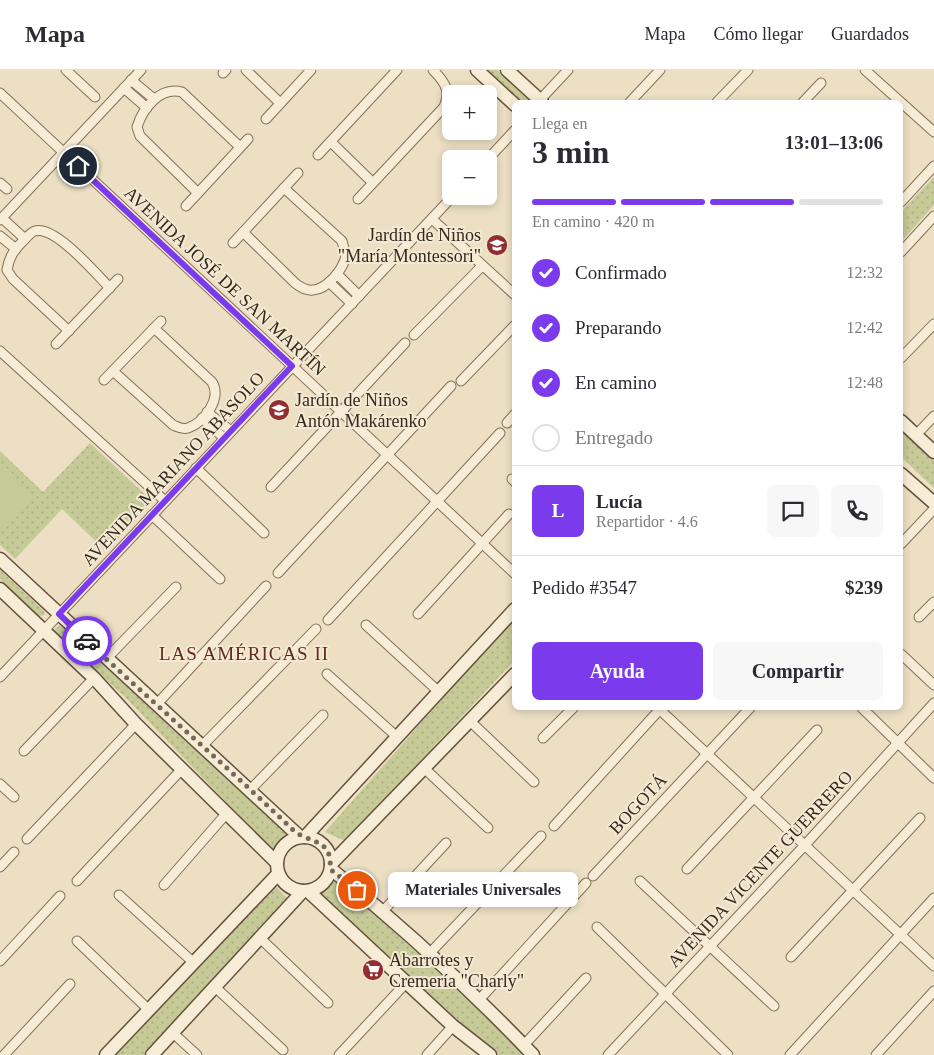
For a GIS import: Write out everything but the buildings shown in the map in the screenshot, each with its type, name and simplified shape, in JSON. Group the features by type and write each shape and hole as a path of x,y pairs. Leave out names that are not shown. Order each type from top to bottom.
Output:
{"main road":[{"path":"477,70 512,102"},
{"path":"507,70 538,100"},
{"path":"903,423 934,452"},
{"path":"903,476 934,503"},
{"path":"0,559 106,659 204,745 303,837 320,842 326,848 331,866 383,911 479,1000 533,1055"},
{"path":"0,589 94,678 136,724 226,814 277,868 284,883 293,889 306,891 453,1026 490,1055"},
{"path":"106,1055 194,963 277,868 278,853 284,845 303,837 512,612"},
{"path":"152,1055 306,891 323,884 331,866 512,677"}],"street":[{"path":"66,70 95,97"},
{"path":"24,239 1,219 141,70"},
{"path":"246,70 280,103"},
{"path":"266,119 311,70"},
{"path":"318,155 397,70"},
{"path":"358,198 444,107 448,92 433,70"},
{"path":"440,78 447,70"},
{"path":"542,100 568,70"},
{"path":"632,100 660,70"},
{"path":"719,100 748,70"},
{"path":"865,70 898,100"},
{"path":"131,80 154,100"},
{"path":"805,100 821,83"},
{"path":"124,88 147,108"},
{"path":"198,192 140,136 137,128 139,118 154,100 163,91 172,89 182,92 240,147"},
{"name":"AVENIDA JOSÉ DE SAN MARTÍN","path":"0,94 512,571"},
{"path":"903,104 934,132"},
{"path":"496,150 512,133"},
{"path":"186,206 248,139"},
{"path":"331,142 372,182"},
{"path":"903,200 934,166"},
{"path":"233,243 298,172"},
{"path":"243,232 294,283 304,289 314,290 329,282 337,274 346,256 342,241 284,188"},
{"name":"AVENIDA MARIANO ABASOLO","path":"0,677 164,501 445,205"},
{"path":"903,250 934,216"},
{"path":"432,219 512,293"},
{"path":"69,331 7,270 9,259 24,239 35,231 46,231 58,237 110,288"},
{"path":"0,236 16,249"},
{"path":"414,335 482,266"},
{"path":"337,274 360,296"},
{"path":"56,344 118,279"},
{"path":"329,282 352,304"},
{"path":"104,380 161,321"},
{"path":"903,356 934,324"},
{"path":"113,371 172,426 189,428 205,415 216,399 217,389 212,382 154,328"},
{"path":"461,381 512,328"},
{"path":"271,487 405,344"},
{"path":"0,351 164,501"},
{"path":"278,573 451,386"},
{"path":"205,415 227,435"},
{"path":"916,435 934,416"},
{"path":"507,423 512,417"},
{"path":"328,620 500,433"},
{"path":"196,468 264,533"},
{"path":"903,542 934,510"},
{"path":"418,614 509,514"},
{"path":"152,515 220,579"},
{"path":"157,704 266,586"},
{"path":"106,659 176,587"},
{"path":"919,617 934,602"},
{"path":"366,625 438,691"},
{"path":"204,745 316,629"},
{"path":"903,656 934,685"},
{"path":"327,674 396,736"},
{"path":"24,751 94,678"},
{"name":"AVENIDA VICENTE GUERRERO","path":"608,1055 805,845 934,703"},
{"path":"543,738 571,710"},
{"path":"554,826 657,710"},
{"path":"661,710 934,966"},
{"name":"BOGOTÁ","path":"593,876 748,710"},
{"path":"864,710 934,778"},
{"path":"251,789 323,715"},
{"path":"470,721 534,782"},
{"path":"27,839 136,724"},
{"path":"687,869 818,730"},
{"path":"425,769 488,828"},
{"path":"77,881 181,770"},
{"path":"0,784 14,798"},
{"path":"164,884 226,814"},
{"path":"791,957 920,818"},
{"path":"429,954 541,836"},
{"path":"383,911 446,844"},
{"path":"0,867 14,852"},
{"path":"640,881 774,1006"},
{"path":"479,1000 586,884"},
{"path":"119,895 194,963"},
{"path":"0,961 60,896"},
{"path":"790,1055 934,898"},
{"path":"597,927 728,1055"},
{"path":"260,938 328,1003"},
{"path":"77,941 149,1010"},
{"path":"524,1045 586,978"},
{"path":"339,1055 407,982"},
{"path":"4,1055 70,984"},
{"path":"215,987 282,1050"},
{"path":"876,1055 934,991"},
{"path":"427,1055 453,1026"},
{"path":"173,1033 197,1055"}],"green space":[{"path":"487,70 497,70 529,99 521,100"},
{"path":"934,177 934,205 903,240 903,210"},
{"path":"903,430 934,459 934,488 903,459"},
{"path":"90,443 153,502 106,551 62,509 15,559 0,545 0,451 43,492"},
{"path":"0,463 33,495 1,528 0,527"},
{"path":"0,570 44,611 45,615 39,616 0,579"},
{"path":"512,619 512,663 345,841 325,832"},
{"path":"60,625 288,832 272,850 125,697 52,632"},
{"path":"336,880 473,1002 525,1055 499,1055 467,1030 320,894"},
{"path":"275,886 287,898 144,1055 116,1055"}],"way so far":[{"path":"87,641 204,745 300,837 313,838 320,842 330,856 330,869 357,890"}],"place":[{"name":"Jardín de Niños \"María Montessori\"","path":"497,245"},
{"name":"Jardín de Niños Antón Makárenko","path":"279,410"},
{"name":"Materiales Universales","path":"357,890"},
{"name":"Abarrotes y Cremería \"Charly\"","path":"373,970"}],"district":[{"name":"LAS AMÉRICAS II","path":"244,653"}],"route":[{"path":"78,166 292,366 59,614 87,641"}]}
